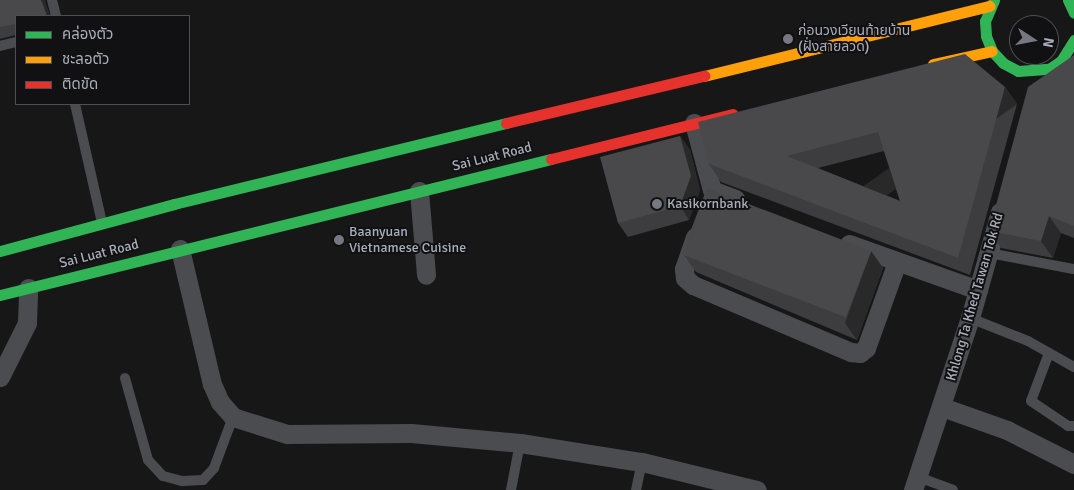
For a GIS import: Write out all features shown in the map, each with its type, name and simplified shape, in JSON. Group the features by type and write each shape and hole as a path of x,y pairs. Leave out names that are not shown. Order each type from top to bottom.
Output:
{"main road":[{"path":"1068,0 1074,13"},
{"path":"992,3 986,29 992,51 1003,63 1033,81 1061,61 1074,40"},
{"name":"Sai Luat Road","path":"0,251 992,3"},
{"path":"920,67 992,51"},
{"name":"Sai Luat Road","path":"0,295 180,249 741,112"}],"street":[{"path":"694,123 707,205 684,269 685,278 694,285 851,352 860,353 866,348 897,262"},
{"name":"Khlong Ta Khed Tawan Tok Rd","path":"916,483 970,318 1006,189"},
{"path":"420,191 426,275"},
{"path":"707,205 755,207"},
{"path":"835,238 978,290"},
{"path":"180,249 212,384 220,402 233,417 287,434 411,432 520,444 642,462 757,490"},
{"path":"0,378 27,323 28,288"},
{"path":"942,407 1007,430 1074,464"}],"lane":[{"path":"52,0 56,15"},
{"path":"0,46 15,42"},
{"path":"75,105 102,224"},
{"path":"989,254 1074,269"},
{"path":"970,318 1049,353 1074,367"},
{"path":"1049,353 1031,401 1068,426 1074,426"},
{"path":"125,378 148,460 163,476 182,480 203,480 214,468 233,417"},
{"path":"511,490 520,444"},
{"path":"636,490 642,462"},
{"path":"916,483 953,490"}],"building":[{"path":"0,0 41,0 47,15 15,15 15,24 0,27"},
{"path":"965,54 1005,87 958,258 709,164 698,122","holes":["878,132 900,201 787,156"]},
{"path":"1074,55 1074,226 1049,216 1041,241 989,231 1028,87"},
{"name":"Kasikornbank","path":"680,136 691,176 680,206 618,223 600,157"},
{"path":"707,188 871,251 846,317 682,254"}],"traffic: fast":[{"path":"994,0 985,21 986,36 992,51 1003,63 1018,71 1049,69 1061,61 1074,40"},
{"path":"1068,0 1074,13"},
{"path":"0,251 174,204 506,123"},
{"path":"0,295 551,159"}],"traffic: slow":[{"path":"704,76 990,6"},
{"path":"933,64 992,51"}],"traffic: jam":[{"path":"506,123 704,76"},
{"path":"551,159 733,114"}],"place":[{"name":"ก่อนวงเวียนท้ายบ้าน (ฝั่งสายลวด)","path":"788,39"},
{"name":"Kasikornbank","path":"657,204"},
{"name":"Baanyuan Vietnamese Cuisine","path":"339,240"}]}
